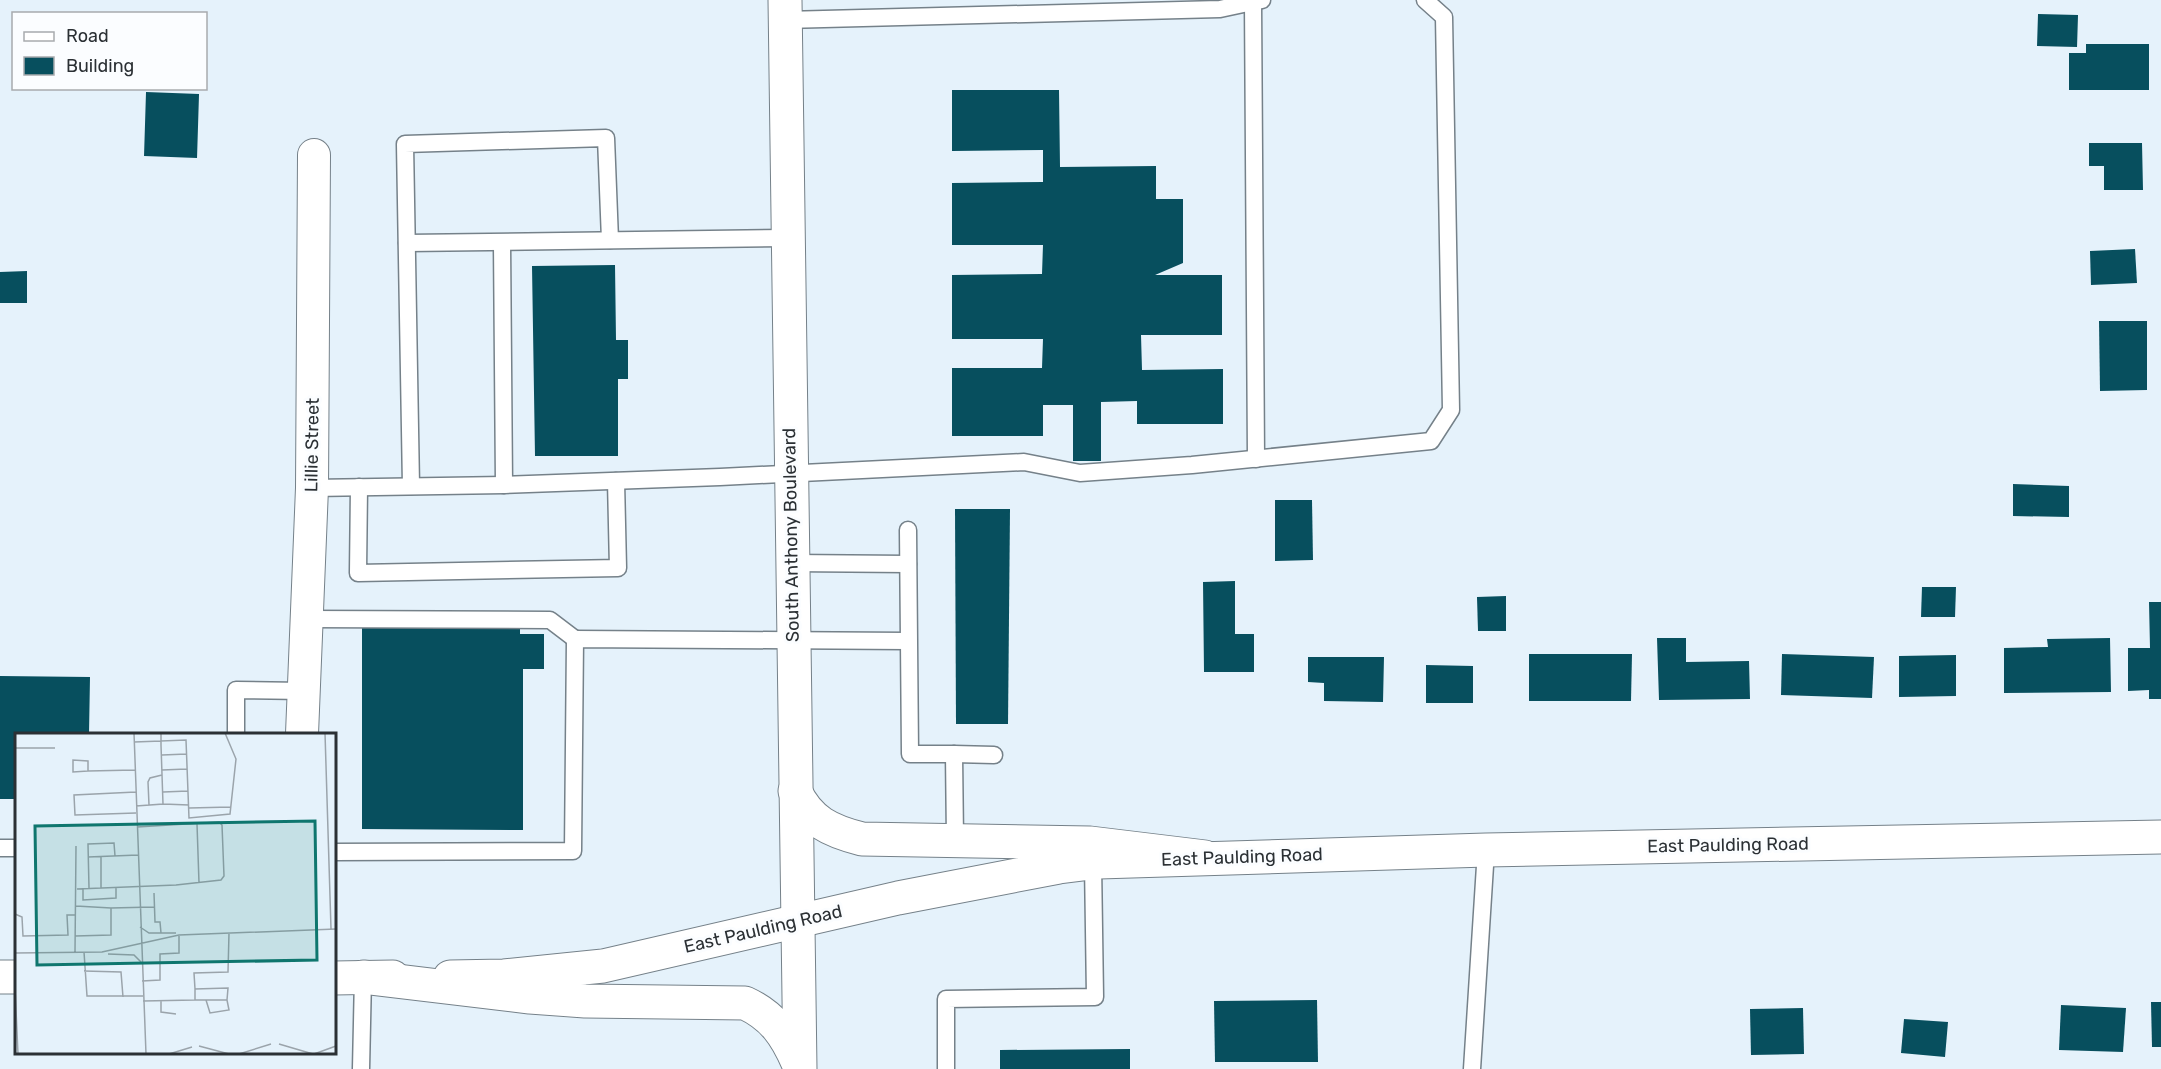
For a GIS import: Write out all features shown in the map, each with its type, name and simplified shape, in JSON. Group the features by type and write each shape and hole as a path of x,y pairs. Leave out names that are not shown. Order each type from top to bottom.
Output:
{"main road":[{"name":"South Anthony Boulevard","path":"785,10 792,641 800,1068"},
{"path":"795,791 803,807 815,820 844,834 880,841 1090,843 1205,857"},
{"name":"East Paulding Road","path":"349,978 504,976 603,966 909,896 1059,867 1093,863 1205,857 1486,850 2161,837"},
{"path":"349,978 585,1001 745,1003 761,1011 777,1024 789,1041 800,1068"}],"street":[{"name":"Lillie Street","path":"302,733 312,488 314,155"}],"lane":[{"path":"312,488 616,481 1024,462 1080,473 1256,459 1431,441 1451,410 1444,17 1425,0"},
{"path":"785,10 1221,9 1257,1 1256,459"},
{"path":"411,486 405,144 606,138 610,240"},
{"path":"407,243 787,238"},
{"path":"502,243 504,485"},
{"path":"359,487 358,573 618,568 616,481"},
{"path":"908,530 910,754 994,754"},
{"path":"791,563 908,564"},
{"path":"307,619 550,620 575,639 909,641"},
{"path":"336,852 573,851 575,639"},
{"path":"236,733 236,690 304,691"},
{"path":"954,754 956,840"},
{"path":"1472,1069 1486,850"},
{"path":"946,1069 946,999 1095,997 1093,863"},
{"path":"349,978 361,1069"}],"building":[{"path":"2038,14 2078,15 2077,47 2037,46"},
{"path":"2086,44 2149,44 2149,90 2069,90 2069,53 2086,53"},
{"path":"952,90 1059,90 1060,167 1156,166 1156,199 1183,199 1183,263 1155,275 1222,275 1222,335 1141,335 1142,370 1223,369 1223,424 1137,424 1137,401 1101,402 1101,461 1073,461 1073,405 1043,405 1043,436 952,436 952,368 1042,368 1043,339 952,339 952,275 1042,274 1043,245 952,245 952,183 1043,182 1043,150 952,151"},
{"path":"146,92 199,94 197,158 144,156"},
{"path":"2089,143 2142,143 2143,190 2104,190 2104,166 2089,166"},
{"path":"2135,249 2137,283 2091,285 2090,251"},
{"path":"615,265 616,340 628,340 628,379 618,379 618,456 535,456 532,266"},
{"path":"27,271 27,303 0,303 0,272"},
{"path":"2099,321 2147,321 2147,390 2100,391"},
{"path":"2013,484 2069,486 2069,517 2013,516"},
{"path":"1275,500 1312,500 1313,560 1275,561"},
{"path":"955,509 1010,509 1008,724 956,724"},
{"path":"1235,581 1235,634 1254,634 1254,672 1204,672 1203,582"},
{"path":"1922,587 1956,587 1955,617 1921,617"},
{"path":"1506,596 1506,631 1478,631 1477,597"},
{"path":"2149,602 2161,602 2161,699 2149,699 2149,690 2128,691 2128,648 2150,648"},
{"path":"362,628 520,628 520,634 544,634 544,669 523,669 523,830 362,829"},
{"path":"1657,638 1686,638 1686,662 1749,661 1750,699 1659,700"},
{"path":"2110,638 2111,692 2004,693 2004,648 2048,647 2047,639"},
{"path":"1529,654 1632,654 1631,701 1529,701"},
{"path":"1782,654 1874,657 1872,698 1781,695"},
{"path":"1956,655 1956,696 1899,697 1899,656"},
{"path":"1308,657 1384,657 1383,702 1324,701 1324,683 1308,682"},
{"path":"1426,665 1473,666 1473,703 1426,703"},
{"path":"0,676 90,677 89,733 15,733 15,799 0,799"},
{"path":"1317,1000 1318,1062 1215,1062 1214,1001"},
{"path":"2151,1002 2161,1002 2161,1047 2152,1047"},
{"path":"2061,1005 2126,1008 2123,1052 2059,1050"},
{"path":"1803,1008 1804,1054 1751,1055 1750,1009"},
{"path":"1904,1019 1948,1022 1945,1057 1901,1053"},
{"path":"1130,1049 1130,1069 1000,1069 1000,1050"}]}
